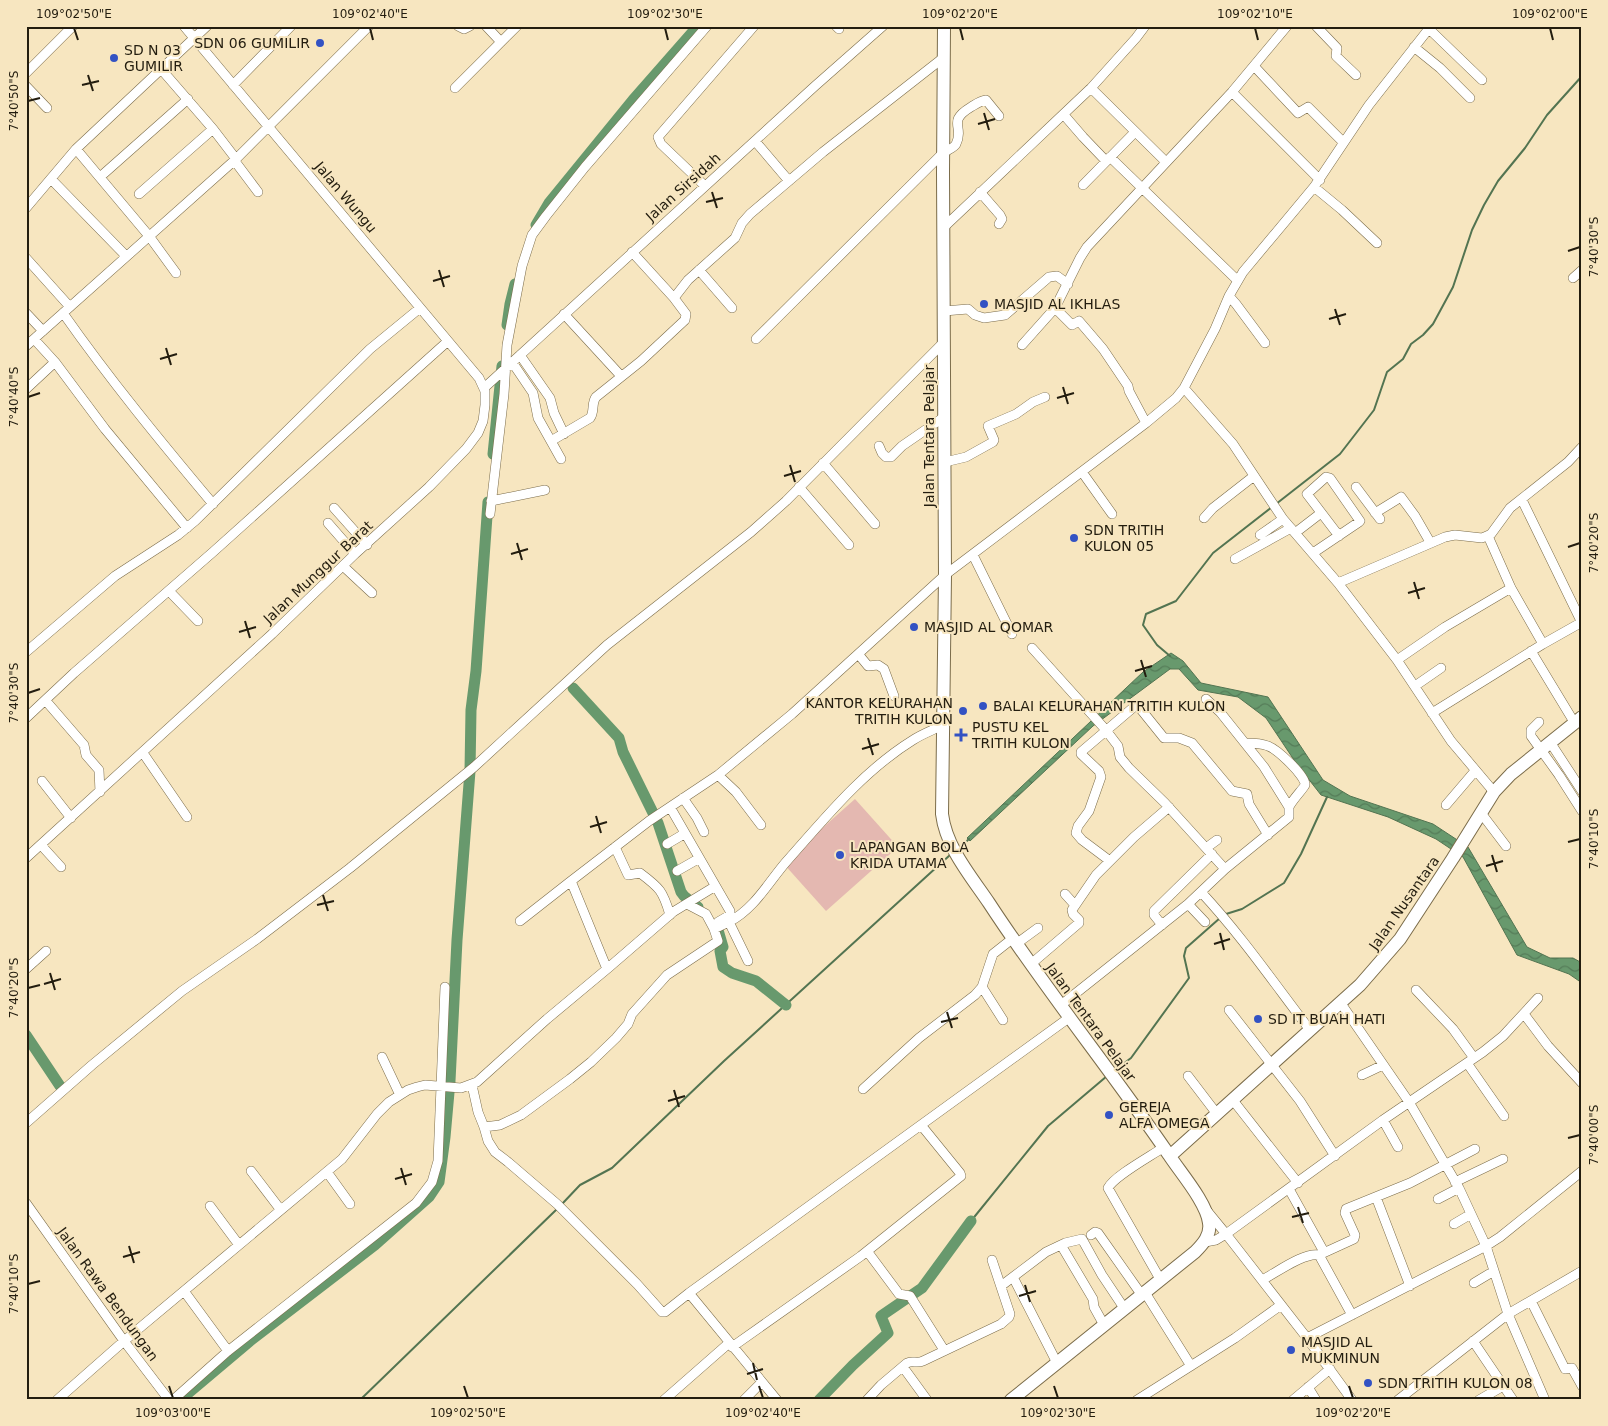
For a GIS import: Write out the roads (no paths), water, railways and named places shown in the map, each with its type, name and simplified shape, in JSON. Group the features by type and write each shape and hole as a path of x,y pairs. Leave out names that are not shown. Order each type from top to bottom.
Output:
{"highway":[{"name":"Jalan Tentara Pelajar","path":"944,26 945,575 942,814 946,834 963,864 1014,942 1167,1152 1206,1210"},
{"name":"Jalan Nusantara","path":"1167,1152 1217,1114 1376,967 1400,939 1494,792 1511,774 1578,720"},
{"path":"1011,1400 1205,1242 1210,1223 1206,1210"}],"street":[{"path":"26,73 73,26"},
{"name":"Jalan Wungu","path":"184,26 479,378 484,388"},
{"path":"26,208 76,150 207,26"},
{"path":"233,85 291,26"},
{"path":"26,346 235,160 369,26"},
{"path":"458,26 464,29 470,26"},
{"path":"486,26 501,42"},
{"path":"455,88 517,26"},
{"path":"490,514 507,367 508,336 522,266 532,235 585,168 707,26"},
{"path":"705,186 661,144 658,137 754,26"},
{"name":"Jalan Sirsidah","path":"484,388 883,26"},
{"path":"943,228 1091,88 1136,38 1144,26"},
{"path":"1022,345 1055,308 1087,247 1232,92 1287,26"},
{"path":"1316,26 1337,48 1336,56 1356,75"},
{"path":"520,921 649,821 718,775 792,714 859,655 945,575 1146,423 1176,398 1184,388 1237,280 1317,183 1343,142 1429,27 1482,80"},
{"path":"1414,47 1440,68 1470,98"},
{"path":"674,298 688,280 735,238 750,214 859,122 943,58"},
{"path":"1254,66 1298,113 1308,107 1343,142"},
{"path":"162,69 214,129 258,192"},
{"path":"26,86 47,108"},
{"path":"1091,88 1166,162"},
{"path":"1232,92 1342,210 1377,244"},
{"path":"100,177 188,99"},
{"path":"756,339 943,153 956,143 958,118 961,113 980,101 986,100 999,116"},
{"path":"1064,115 1083,137 1142,187 1237,280"},
{"path":"139,194 214,129"},
{"path":"1083,184 1135,132"},
{"path":"755,141 789,180"},
{"path":"76,150 149,236 176,273"},
{"path":"51,180 126,256"},
{"path":"980,192 1000,215 1002,219 999,224"},
{"path":"551,441 590,418 593,414 595,398 666,338 686,318 686,314 674,298 632,252"},
{"path":"26,258 66,310 102,368 156,437 213,504"},
{"path":"699,270 732,308"},
{"path":"1573,278 1582,270"},
{"path":"944,311 968,309 975,315 984,318 1005,315 1049,277 1057,276 1068,284"},
{"path":"1229,296 1265,344"},
{"path":"26,652 115,576 187,528 363,355 420,308"},
{"path":"1055,308 1072,325 1079,321 1103,349 1128,386 1146,423"},
{"path":"26,313 43,331"},
{"path":"564,314 621,376"},
{"path":"34,339 55,362 117,443 187,528"},
{"path":"26,718 448,341"},
{"path":"26,1123 92,1065 182,991 257,938 350,868 474,767 608,645 751,532 799,488 944,342"},
{"path":"520,355 550,398 553,412 564,434"},
{"path":"27,386 55,362"},
{"path":"507,367 533,393 538,418 561,459"},
{"name":"Jalan Munggur Barat","path":"26,858 143,753 435,481 478,433 483,421 486,405 484,388"},
{"path":"1184,388 1233,444 1284,519 1338,583 1397,660 1451,741 1494,792"},
{"path":"945,462 966,457 993,442 994,440 988,426 1016,414 1033,402 1045,397"},
{"path":"879,446 886,457 891,457 902,446 944,417"},
{"path":"1338,583 1430,542 1455,535 1477,538 1488,536 1495,530 1510,508 1568,462 1582,447"},
{"path":"823,463 875,524"},
{"path":"1082,472 1112,514"},
{"path":"1204,518 1213,508 1254,476"},
{"path":"1313,553 1339,536 1359,522 1360,520 1329,477 1307,492 1307,496 1339,536"},
{"path":"1356,487 1376,513"},
{"path":"799,488 849,545"},
{"path":"492,502 544,490"},
{"path":"1357,517 1376,513 1401,497 1430,542"},
{"path":"1432,713 1531,651 1582,622 1522,500"},
{"path":"334,508 367,545"},
{"path":"1235,559 1293,531 1321,513"},
{"path":"1260,535 1284,519"},
{"path":"328,523 355,554"},
{"path":"1488,536 1511,588 1543,644"},
{"path":"973,554 1012,634"},
{"path":"344,566 372,594"},
{"path":"1397,660 1445,627 1511,588"},
{"path":"169,591 198,621"},
{"path":"1032,648 1106,730 1118,746 1120,757 1129,768 1169,807 1226,869"},
{"path":"1531,651 1578,720"},
{"path":"859,655 868,666 878,665 884,669 894,696"},
{"path":"1415,686 1441,668"},
{"path":"1206,699 1220,712 1264,767 1289,808"},
{"path":"46,701 83,744 86,755 98,770 100,792"},
{"path":"1110,861 1082,840 1076,833 1078,826 1090,811 1101,777 1099,770 1081,752 1135,706 1139,707 1164,738 1184,739 1192,743 1232,791 1247,794 1249,804 1268,835"},
{"path":"1540,722 1531,730 1530,734 1546,746 1582,791"},
{"path":"716,926 729,922 757,900 774,875 851,789 913,740 944,725"},
{"path":"1061,1005 1188,904 1289,816 1291,802 1304,788 1303,780 1290,763 1276,750 1264,744 1244,743"},
{"path":"1546,746 1582,811"},
{"path":"143,753 187,817"},
{"path":"1446,805 1475,771"},
{"path":"718,775 736,792 761,825"},
{"path":"42,781 71,818"},
{"path":"683,798 704,832"},
{"path":"670,807 730,914 716,926"},
{"path":"1031,964 1079,923 1079,920 1072,912 1074,904 1096,875 1134,837 1169,807"},
{"path":"1481,813 1506,846"},
{"path":"667,844 684,834"},
{"path":"1162,925 1154,915 1154,911 1217,840"},
{"path":"41,845 61,866"},
{"path":"615,847 628,875 640,873 665,896 670,915"},
{"path":"677,870 698,859"},
{"path":"571,881 607,969"},
{"path":"57,1400 280,1209 342,1159 377,1114 400,1095 408,1090 425,1085 461,1088 472,1085 670,915 714,886"},
{"path":"1200,892 1224,916 1310,1030"},
{"path":"1065,894 1074,904"},
{"path":"484,1127 500,1126 521,1115 591,1062 628,1024 631,1015 667,975 718,941 716,926 706,914 690,902"},
{"path":"1188,904 1205,922"},
{"path":"729,922 748,961"},
{"path":"863,1089 919,1038 966,1004 982,987 994,954 1038,928"},
{"path":"26,969 46,951"},
{"path":"171,1400 228,1351 416,1203 426,1192 432,1182 438,1162 445,987"},
{"path":"982,987 1002,1020"},
{"path":"1416,990 1453,1029 1504,1116"},
{"path":"1205,1242 1216,1240 1226,1234 1383,1120 1470,1060 1502,1036 1538,998"},
{"path":"1340,1002 1409,1102 1457,1185 1486,1246 1508,1314 1545,1400"},
{"path":"1229,1010 1300,1101 1335,1156"},
{"path":"1524,1014 1548,1046 1582,1083"},
{"path":"472,1085 478,1112 488,1141 495,1152 557,1204 638,1284 662,1312 665,1312 1070,1017"},
{"path":"382,1057 400,1095"},
{"path":"1362,1075 1383,1064"},
{"path":"1188,1076 1217,1114"},
{"path":"1232,1100 1298,1183"},
{"path":"1383,1120 1398,1147"},
{"path":"664,1400 731,1345 867,1251 960,1176 960,1173 921,1125"},
{"path":"1262,1280 1302,1258 1313,1254 1321,1254 1354,1239 1355,1237 1345,1213 1346,1209 1410,1183 1475,1149"},
{"path":"1160,1279 1108,1188 1117,1178 1167,1152"},
{"path":"1438,1199 1457,1185 1503,1159"},
{"path":"251,1171 280,1209"},
{"path":"1307,1338 1500,1238 1582,1171"},
{"path":"327,1172 350,1204"},
{"path":"1289,1189 1352,1316"},
{"path":"1376,1197 1410,1286"},
{"name":"Jalan Rawa Bendungan","path":"26,1203 124,1341 171,1400"},
{"path":"210,1206 239,1245"},
{"path":"1206,1210 1307,1338 1352,1400"},
{"path":"1454,1224 1471,1214"},
{"path":"1091,1235 1096,1232 1098,1233 1143,1293 1191,1366"},
{"path":"1001,1286 1043,1254 1061,1245 1084,1240 1102,1275 1124,1308"},
{"path":"1061,1245 1093,1299 1094,1307 1104,1325"},
{"path":"867,1251 899,1294 910,1296 944,1350"},
{"path":"868,1400 881,1385 910,1361 918,1363 924,1361 1001,1324 1009,1317 1010,1314 992,1260"},
{"path":"1398,1400 1508,1314 1582,1270"},
{"path":"1474,1283 1494,1271"},
{"path":"1013,1277 1057,1363"},
{"path":"184,1291 228,1351"},
{"path":"689,1293 776,1400"},
{"path":"1531,1301 1565,1368 1572,1368 1582,1386"},
{"path":"1143,1398 1235,1338 1281,1305"},
{"path":"1473,1341 1514,1400"},
{"path":"903,1366 927,1400"},
{"path":"1293,1400 1330,1368"},
{"path":"744,1400 762,1382"},
{"path":"1479,1400 1505,1386"},
{"path":"1308,1387 1316,1400"}],"water":[{"path":"1171,653 1183,661 1201,683 1268,697 1323,780 1350,796 1433,824 1468,847 1527,947 1550,958 1573,958 1582,963 1582,983 1569,974 1517,955 1463,857 1436,839 1388,817 1321,795 1296,763 1266,718 1238,697 1198,690 1179,669 1170,669 1093,726 970,841 967,838 1143,672"}],"waterway":[{"path":"536,225 549,203 633,100 698,26"},
{"path":"1276,504 1340,454 1374,410 1387,372 1403,359 1411,344 1433,324 1453,287 1472,230 1498,181 1525,148 1547,115 1582,76"},
{"path":"507,325 515,284"},
{"path":"493,454 502,366"},
{"path":"180,1400 250,1341 375,1245 429,1197 439,1182 450,1081 457,940 470,771 471,710 476,671 488,502"},
{"path":"1170,656 1157,645 1143,625 1146,614 1176,601 1213,553 1272,507"},
{"path":"573,688 619,738 623,752 658,823 681,892 698,907"},
{"path":"1226,914 1242,909 1284,883 1301,854 1327,797"},
{"path":"958,849 969,839"},
{"path":"562,1204 580,1185 612,1168 724,1061 950,855"},
{"path":"1115,1070 1131,1058 1189,978 1184,956 1186,948 1220,918"},
{"path":"718,930 723,947 720,951 723,967 732,973 756,981 786,1005"},
{"path":"26,1035 60,1086"},
{"path":"971,1221 1048,1126 1107,1076"},
{"path":"360,1400 557,1209"},
{"path":"819,1400 888,1333 881,1316 922,1288 971,1221"}],"place":[{"name":"SDN 06 GUMILIR","path":"320,43"},
{"name":"SD N 03 GUMILIR","path":"114,58"},
{"name":"MASJID AL IKHLAS","path":"984,304"},
{"name":"SDN TRITIH KULON 05","path":"1074,538"},
{"name":"MASJID AL QOMAR","path":"914,627"},
{"name":"BALAI KELURAHAN TRITIH KULON","path":"983,706"},
{"name":"KANTOR KELURAHAN TRITIH KULON","path":"963,711"},
{"name":"PUSTU KEL TRITIH KULON","path":"961,735"},
{"name":"LAPANGAN BOLA KRIDA UTAMA","path":"840,855"},
{"name":"SD IT BUAH HATI","path":"1258,1019"},
{"name":"GEREJA ALFA OMEGA","path":"1109,1115"},
{"name":"MASJID AL MUKMINUN","path":"1291,1350"},
{"name":"SDN TRITIH KULON 08","path":"1368,1383"}]}
